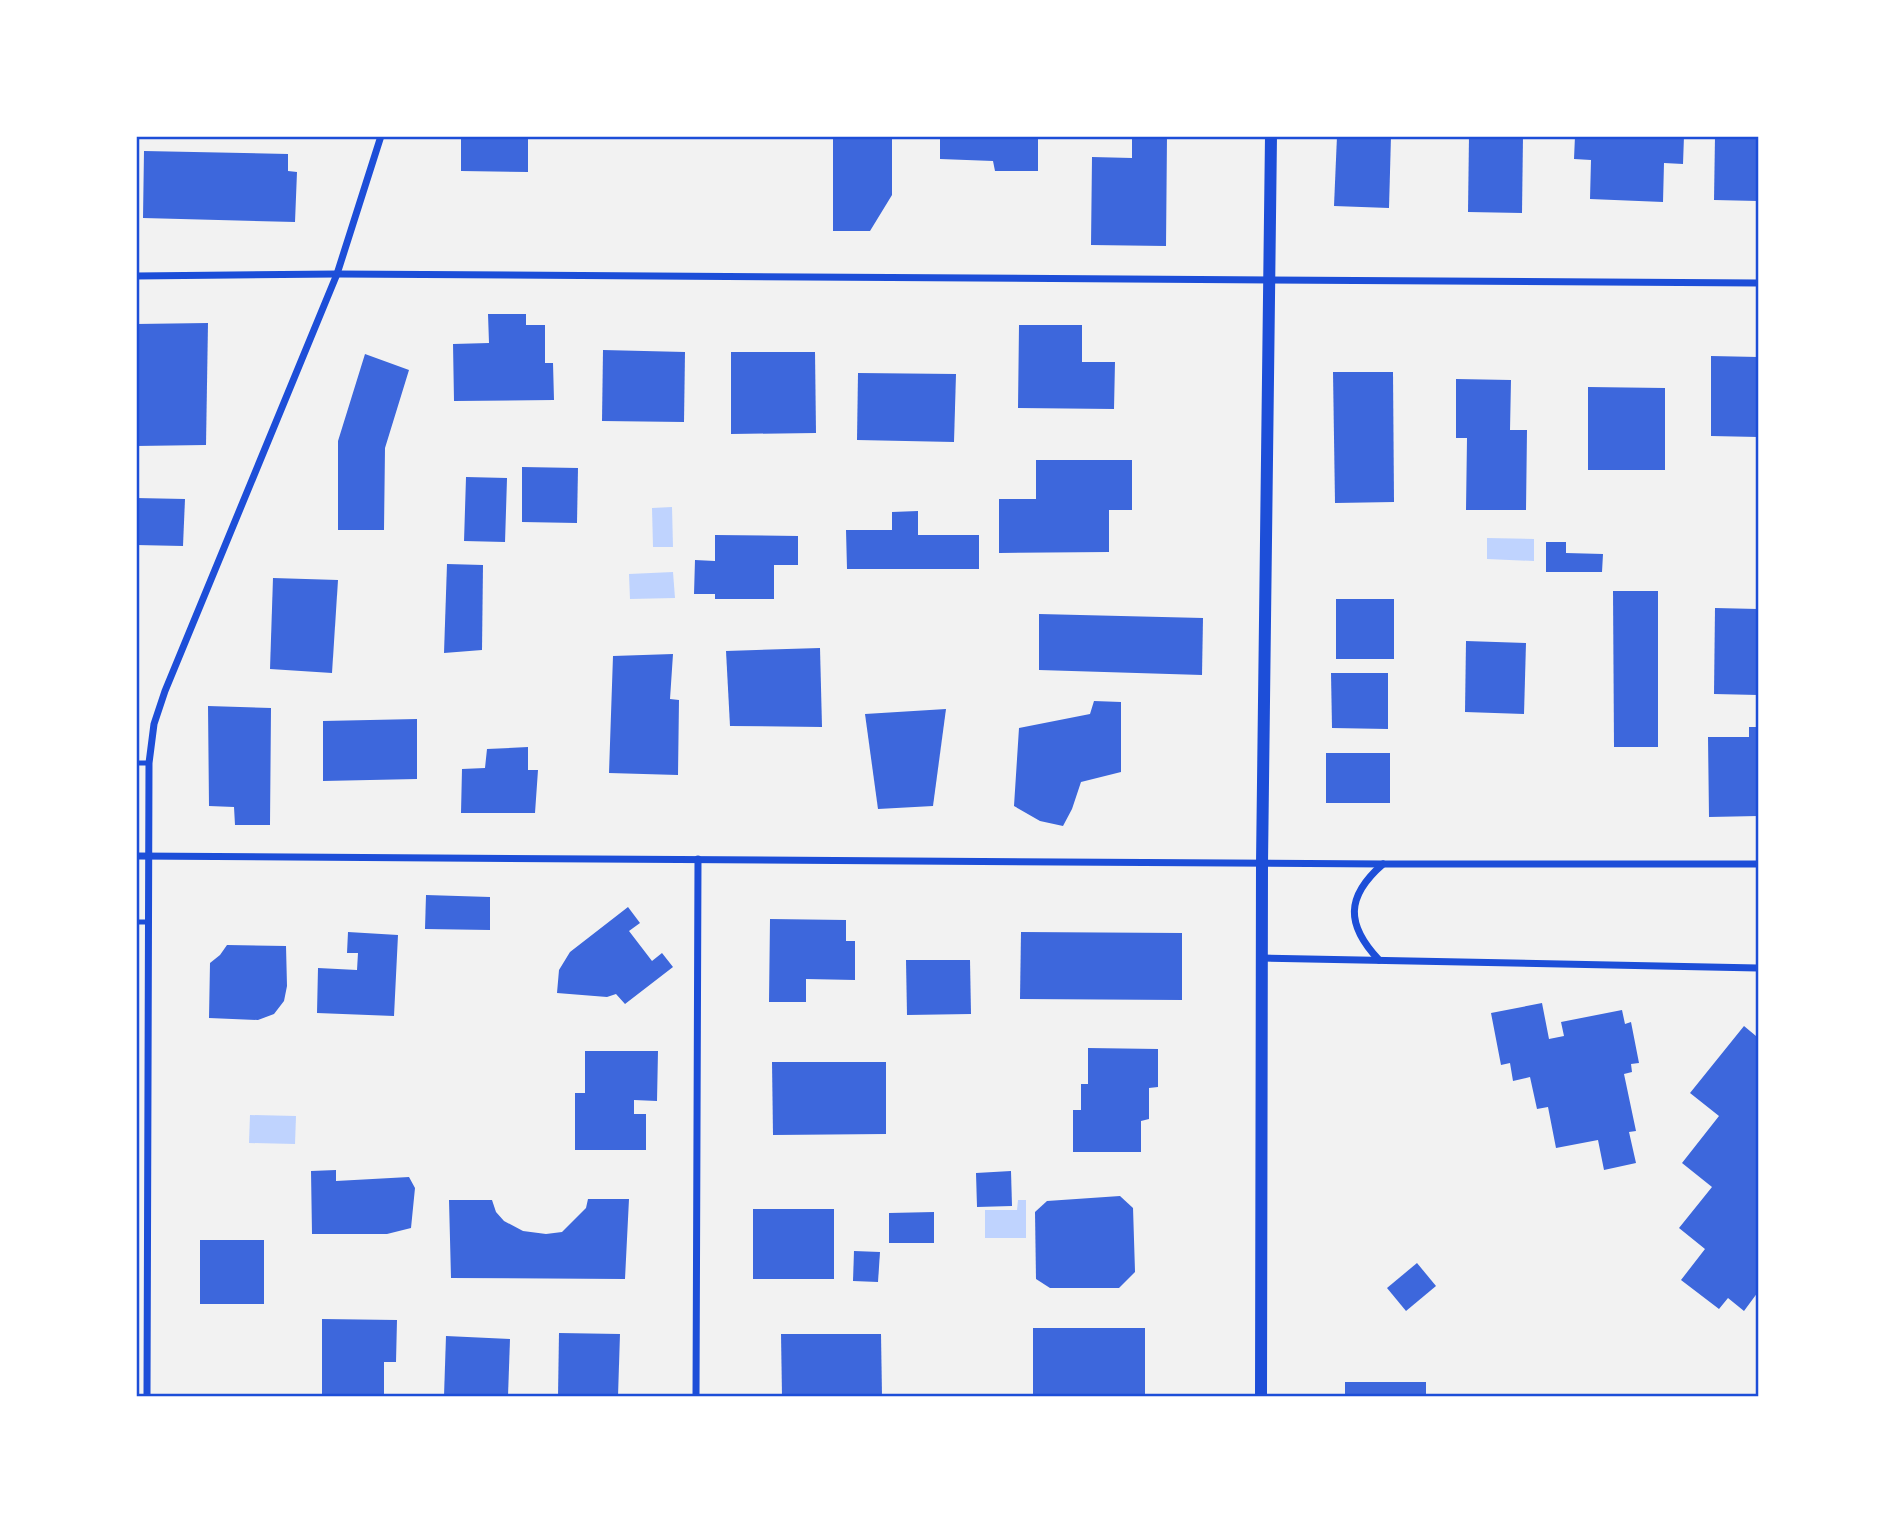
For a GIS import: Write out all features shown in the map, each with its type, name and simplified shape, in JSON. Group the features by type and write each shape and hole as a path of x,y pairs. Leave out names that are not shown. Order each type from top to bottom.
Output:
{"street":[{"path":"147,1396 149,763 154,724 165,691 337,274 381,136"},
{"path":"1261,1396 1262,863 1271,136"},
{"path":"136,276 337,274 1759,283"},
{"path":"136,856 1759,864"},
{"path":"696,1396 698,859"},
{"path":"1379,960 1360,938 1353,913 1360,891 1382,864"},
{"path":"1263,958 1759,968"}],"lane":[{"path":"136,762 149,763"},
{"path":"136,922 149,922"}],"water":[{"path":"672,507 673,547 653,547 652,508"},
{"path":"1487,538 1534,539 1534,561 1487,559"},
{"path":"673,572 675,598 630,599 629,574"},
{"path":"250,1115 296,1116 295,1144 249,1143"},
{"path":"1018,1200 1026,1200 1026,1238 985,1238 985,1210 1017,1210"}],"building":[{"path":"461,136 528,136 528,172 461,171"},
{"path":"852,136 892,136 892,195 870,231 833,231 833,139 852,139"},
{"path":"940,136 1038,136 1038,171 995,171 993,161 940,159"},
{"path":"1132,136 1167,136 1166,246 1091,245 1092,157 1132,158"},
{"path":"1337,136 1391,136 1389,208 1334,206"},
{"path":"1469,136 1523,136 1522,213 1468,212"},
{"path":"1575,136 1684,136 1683,164 1664,163 1663,202 1590,199 1591,160 1574,159"},
{"path":"1715,136 1758,136 1758,201 1714,200"},
{"path":"144,151 288,154 288,171 297,172 295,222 143,218"},
{"path":"488,314 526,314 526,325 545,325 545,363 553,363 554,400 454,401 453,344 489,343"},
{"path":"208,323 206,445 136,446 136,324"},
{"path":"1019,325 1082,325 1082,362 1115,362 1114,409 1018,408"},
{"path":"603,350 685,352 684,422 602,421"},
{"path":"731,352 815,352 816,433 731,434"},
{"path":"365,354 409,370 385,448 384,530 338,530 338,441"},
{"path":"1711,356 1758,357 1758,437 1711,436"},
{"path":"1333,372 1393,372 1394,502 1335,503"},
{"path":"858,373 956,374 954,442 857,440"},
{"path":"1456,379 1511,380 1510,430 1527,430 1526,510 1466,510 1467,438 1456,438"},
{"path":"1588,387 1665,388 1665,470 1588,470"},
{"path":"1036,460 1132,460 1132,510 1109,510 1109,552 999,553 999,499 1036,499"},
{"path":"522,467 578,468 577,523 522,522"},
{"path":"466,477 507,478 505,542 464,541"},
{"path":"136,498 185,499 183,546 136,545"},
{"path":"918,511 918,535 979,535 979,569 847,569 846,530 892,530 892,512"},
{"path":"715,535 798,536 798,565 774,565 774,599 715,599 715,594 694,594 695,560 715,561"},
{"path":"1546,542 1566,542 1566,553 1603,554 1602,572 1546,572"},
{"path":"447,564 483,565 482,650 444,653"},
{"path":"273,578 338,580 332,673 270,669"},
{"path":"1613,591 1658,591 1658,747 1614,747"},
{"path":"1336,599 1394,599 1394,659 1336,659"},
{"path":"1715,608 1758,609 1758,695 1714,694"},
{"path":"1039,614 1203,618 1202,675 1039,670"},
{"path":"1466,641 1526,643 1524,714 1465,712"},
{"path":"820,648 822,727 730,726 726,651"},
{"path":"673,654 670,699 679,700 678,775 609,773 613,656"},
{"path":"1331,673 1388,673 1388,729 1332,728"},
{"path":"1094,701 1121,702 1121,772 1081,782 1063,826 1040,821 1014,806 1019,728 1090,714"},
{"path":"208,706 271,708 270,825 235,825 234,807 209,806"},
{"path":"946,709 933,806 878,809 865,714"},
{"path":"417,719 417,779 323,781 323,721"},
{"path":"1749,727 1758,727 1758,816 1709,817 1708,737 1749,737"},
{"path":"528,747 528,770 538,770 535,813 461,813 462,769 485,768 487,749"},
{"path":"1326,753 1390,753 1390,803 1326,803"},
{"path":"426,895 490,897 490,930 425,929"},
{"path":"628,907 640,923 629,931 652,961 662,953 673,967 625,1004 616,994 607,997 557,993 559,970 570,952"},
{"path":"770,919 846,920 846,941 855,941 855,980 806,979 806,1002 769,1002"},
{"path":"348,932 398,935 394,1016 317,1013 318,968 357,970 358,953 347,953"},
{"path":"1021,932 1182,933 1182,1000 1020,999"},
{"path":"227,945 286,946 287,986 284,1001 274,1014 258,1020 209,1018 210,963"},
{"path":"906,960 970,960 971,1014 907,1015"},
{"path":"1542,1003 1549,1039 1564,1036 1561,1022 1622,1010 1625,1024 1631,1022 1639,1063 1631,1064 1632,1072 1624,1074 1636,1131 1629,1132 1636,1163 1604,1170 1598,1140 1556,1148 1548,1107 1537,1109 1530,1077 1513,1081 1510,1063 1501,1065 1491,1013"},
{"path":"1744,1026 1756,1036 1758,1033 1758,1292 1744,1311 1728,1298 1719,1309 1681,1280 1705,1249 1679,1228 1712,1187 1682,1163 1719,1116 1690,1093"},
{"path":"1088,1048 1158,1049 1158,1087 1149,1088 1149,1119 1141,1121 1141,1152 1073,1152 1073,1110 1081,1110 1081,1084 1088,1084"},
{"path":"585,1051 658,1051 657,1101 634,1100 634,1114 646,1114 646,1150 575,1150 575,1093 585,1093"},
{"path":"772,1062 886,1062 886,1134 773,1135"},
{"path":"336,1170 336,1181 409,1177 415,1188 411,1228 387,1234 312,1234 311,1171"},
{"path":"1011,1171 1012,1206 977,1207 976,1173"},
{"path":"1120,1196 1133,1208 1135,1272 1119,1288 1050,1288 1036,1279 1035,1212 1047,1201"},
{"path":"588,1199 629,1199 625,1279 451,1278 449,1200 492,1200 496,1212 504,1221 523,1231 546,1234 562,1232 586,1208"},
{"path":"753,1209 834,1209 834,1279 753,1279"},
{"path":"934,1212 934,1243 889,1243 889,1213"},
{"path":"200,1240 264,1240 264,1304 200,1304"},
{"path":"854,1251 880,1252 878,1282 853,1281"},
{"path":"1417,1263 1436,1286 1406,1311 1387,1288"},
{"path":"322,1319 397,1320 396,1362 384,1362 384,1396 322,1396"},
{"path":"1033,1328 1145,1328 1145,1396 1033,1396"},
{"path":"559,1333 620,1334 618,1396 558,1396"},
{"path":"781,1334 881,1334 882,1396 782,1396"},
{"path":"446,1336 510,1339 508,1396 444,1396"},
{"path":"1345,1382 1426,1382 1426,1396 1345,1396"}]}
